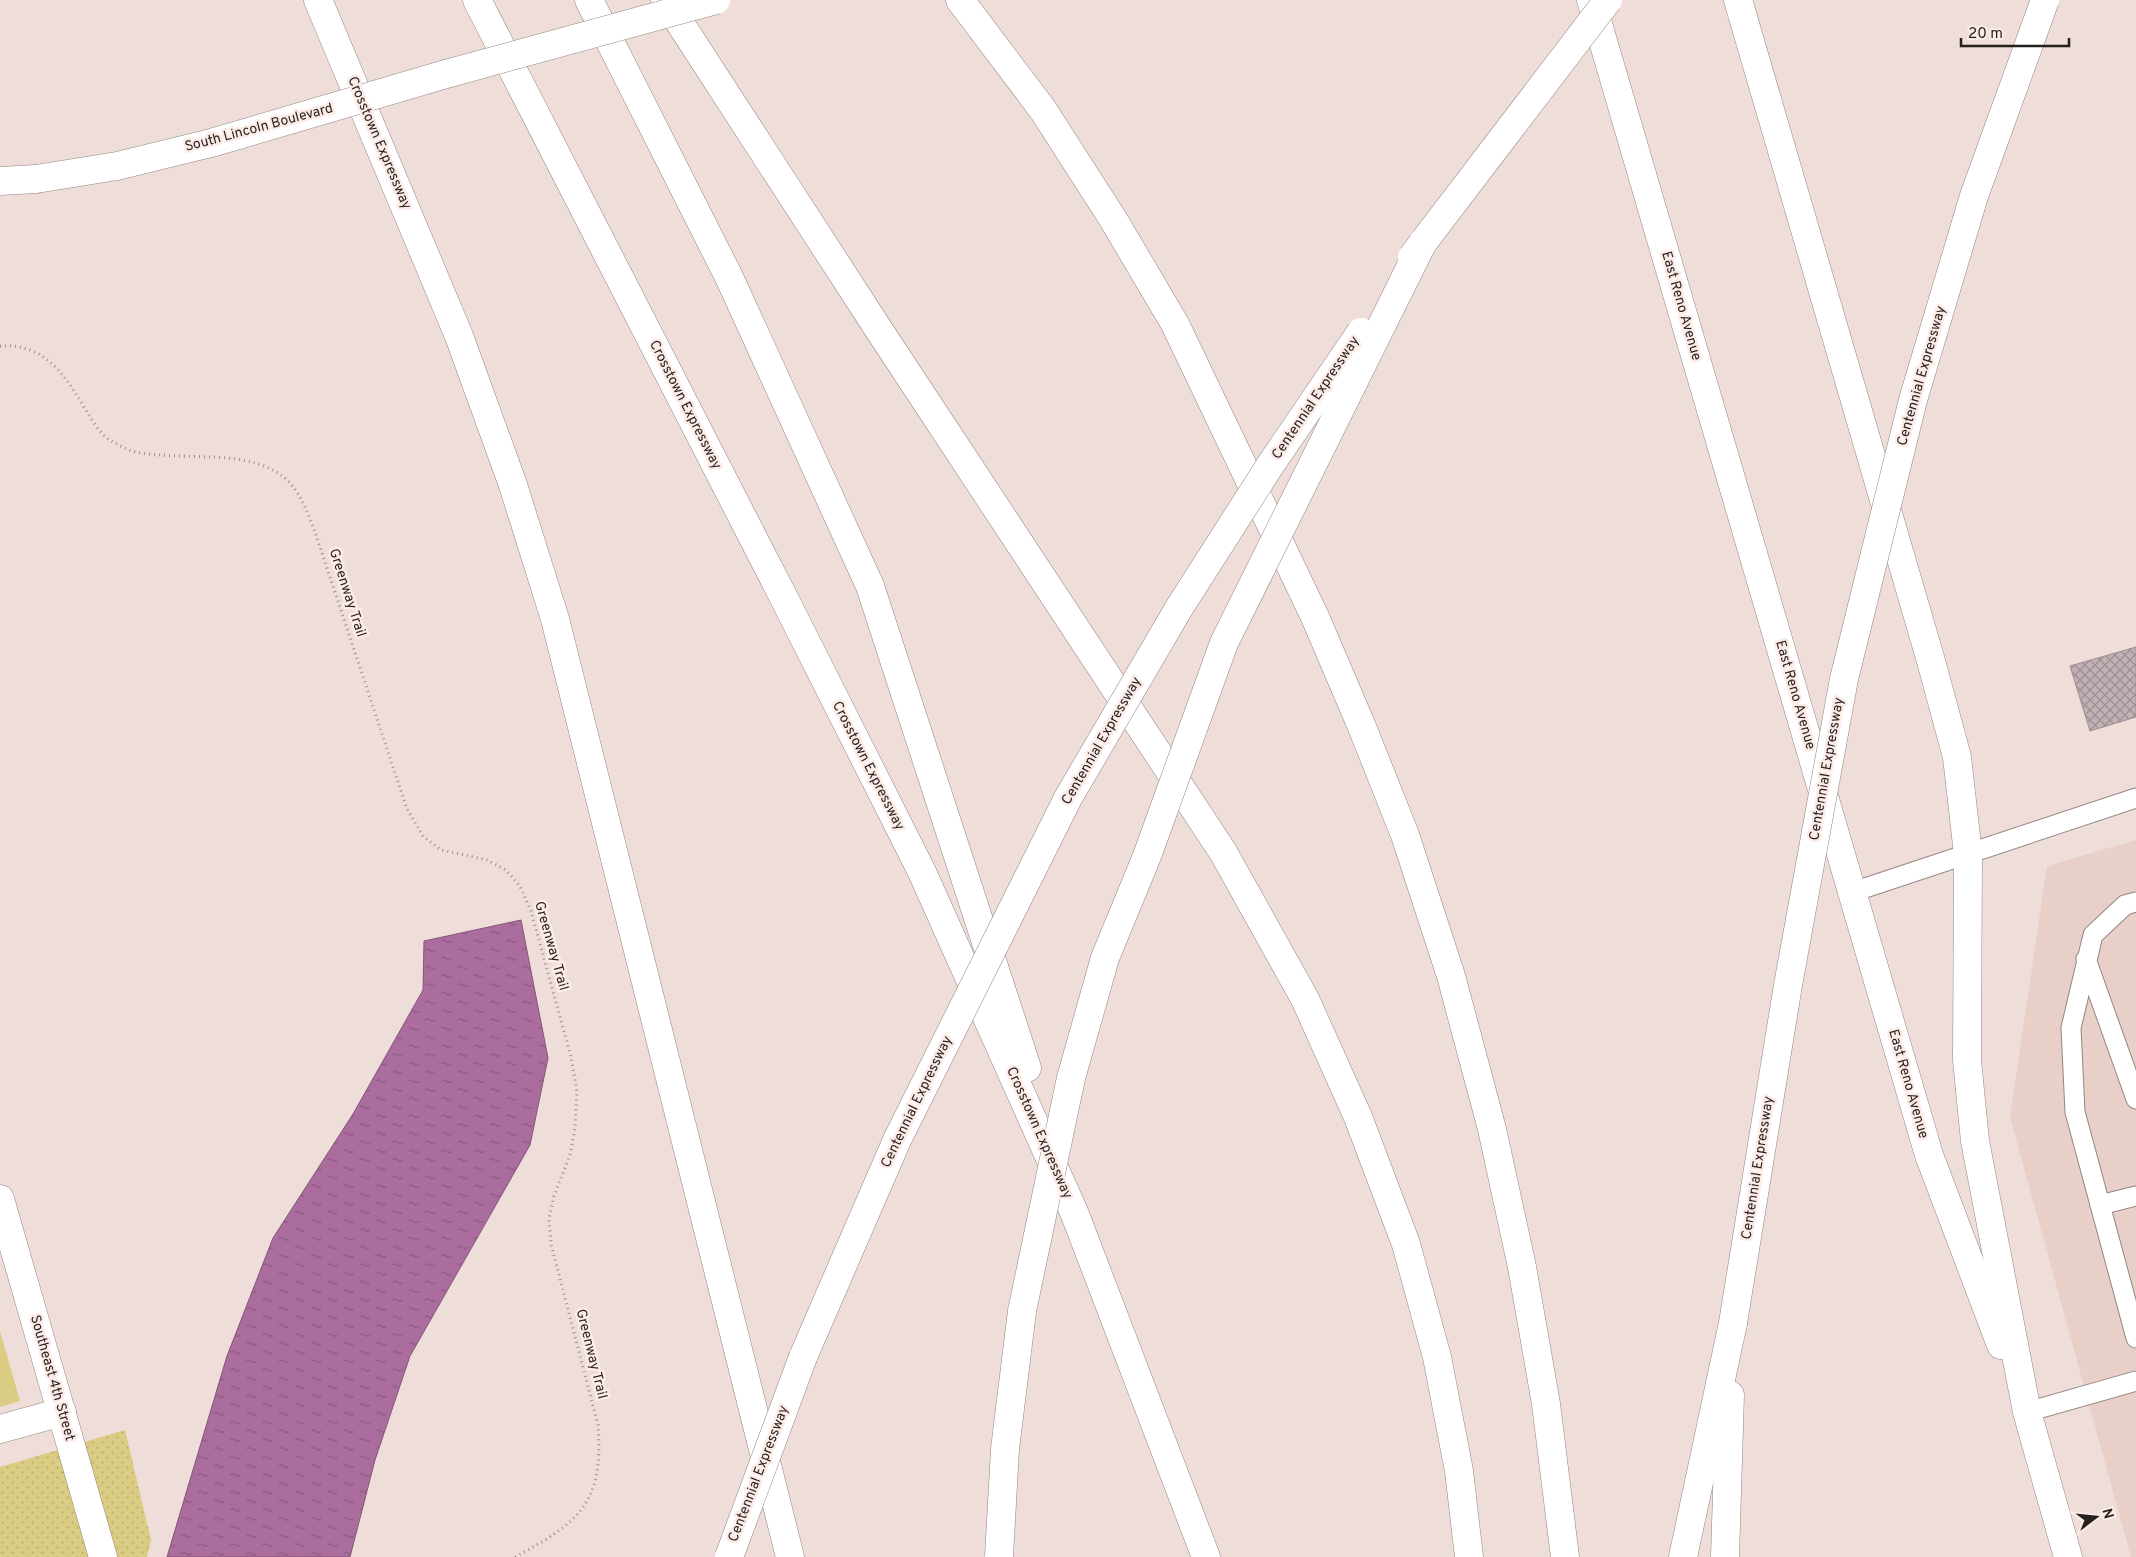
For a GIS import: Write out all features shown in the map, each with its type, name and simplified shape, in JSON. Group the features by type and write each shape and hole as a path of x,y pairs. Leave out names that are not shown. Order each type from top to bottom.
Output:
{"main road":[{"name":"Crosstown Expressway","path":"318,0 459,336 514,485 555,619 790,1557"},
{"name":"Crosstown Expressway","path":"477,0 787,604 922,872 1074,1212 1206,1557"},
{"path":"588,0 729,278 870,586 1074,1212"},
{"path":"665,0 879,330 1223,852 1305,999 1358,1117 1406,1244 1442,1386 1459,1471 1469,1557"},
{"name":"South Lincoln Boulevard","path":"0,181 36,179 117,166 211,143 446,74 716,0"},
{"path":"960,0 1043,110 1113,219 1175,324 1315,617 1362,727 1401,826 1451,976 1492,1129 1522,1268 1546,1404 1564,1557"},
{"name":"East Reno Avenue","path":"1591,0 1929,1155 2027,1412"},
{"name":"Centennial Expressway","path":"729,1557 804,1357 897,1140 1068,798 1179,608 1271,464 1423,242 1608,0"},
{"name":"East Reno Avenue","path":"1738,0 1934,671 1957,757 1968,854 1967,1060 1975,1141 2027,1412 2068,1557"},
{"name":"Centennial Expressway","path":"1683,1557 1733,1323 1788,985 1844,678 1913,400 1974,196 2045,0"},
{"path":"999,1557 1005,1449 1022,1311 1071,1078 1105,958 1147,856 1224,643 1423,242"},
{"name":"Southeast 4th Street","path":"0,1198 103,1557"},
{"path":"1725,1557 1733,1323"},
{"path":"0,1429 62,1412"}],"lane":[{"path":"1852,892 2136,798"},
{"path":"2136,902 2125,905 2093,935 2071,1028 2075,1112 2136,1338"},
{"path":"2086,959 2136,1099"},
{"path":"2100,1206 2136,1196"},
{"path":"2027,1412 2136,1381"}],"path":[{"name":"Greenway Trail","path":"0,346 16,345 40,355 58,367 94,423 108,439 131,450 171,456 244,460 267,467 288,481 305,504 407,809 422,836 442,850 487,860 506,870 520,886 530,911 570,1057 577,1091 575,1128 570,1155 554,1196 549,1219 551,1244 598,1425 600,1456 594,1488 580,1513 562,1529 515,1557"}],"shaded area":[{"path":"2136,840 2136,1557 2131,1557 2010,1117 2047,866"},
{"path":"0,1331 20,1401 0,1407"},
{"path":"125,1430 151,1540 147,1557 0,1557 0,1467"}],"water":[{"path":"521,920 548,1058 530,1145 410,1356 375,1460 350,1557 167,1557 227,1356 273,1238 353,1114 423,990 424,941"}],"building":[{"path":"2136,647 2136,717 2090,731 2070,666"}]}
